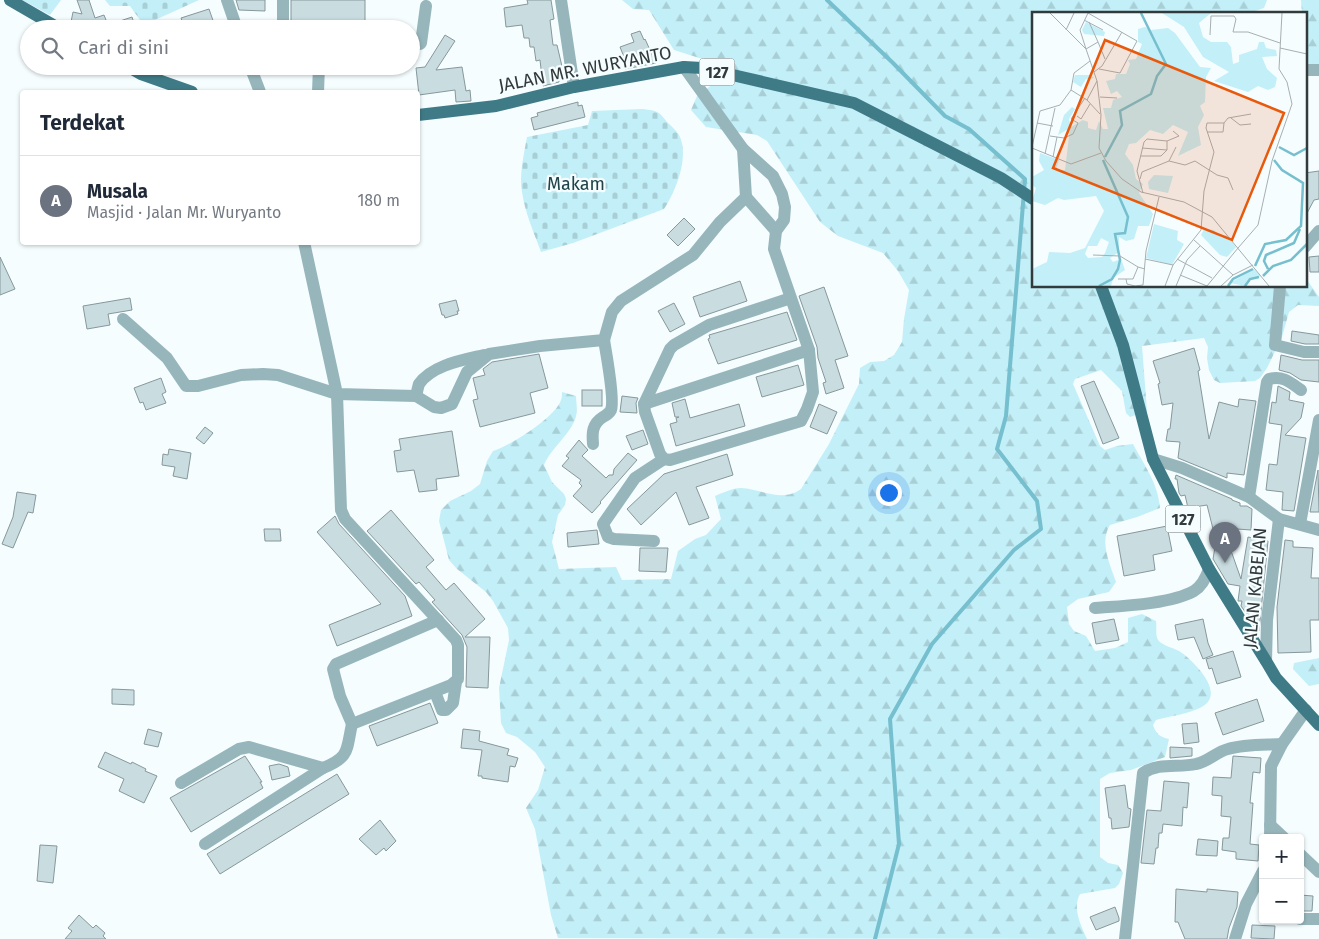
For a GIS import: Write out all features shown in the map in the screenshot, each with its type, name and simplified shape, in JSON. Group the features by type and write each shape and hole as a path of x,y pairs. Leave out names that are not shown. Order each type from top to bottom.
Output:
{"main road":[{"path":"10,0 44,20"},
{"name":"JALAN MR. WURYANTO","path":"420,115 496,106 574,87 684,67 702,68 854,103 1000,178 1032,198"},
{"path":"144,75 186,90"},
{"name":"127","path":"1102,288 1123,345 1153,459 1209,569 1276,678 1319,725"}],"street":[{"path":"227,0 234,20"},
{"path":"283,0 283,20"},
{"path":"561,0 574,87"},
{"path":"420,44 426,6"},
{"path":"684,67 743,149 773,176 782,194 785,207 784,220 776,231 774,248 809,350 812,392 801,421 670,460 664,459 657,446 644,404 670,349 709,325 791,298"},
{"path":"1306,70 1319,70"},
{"path":"253,75 259,90"},
{"path":"318,90 319,75"},
{"path":"743,149 746,197 776,231"},
{"path":"593,444 593,426 598,420 608,414 612,408 610,378 604,340 612,312 621,301 692,255 720,222 746,197"},
{"path":"1306,246 1319,230"},
{"path":"305,245 337,394 340,510 345,519 438,620 458,645 458,679 453,703 445,711 442,710 434,692"},
{"path":"1280,288 1275,346 1304,352 1319,352"},
{"path":"123,319 167,358 186,386 198,386 241,376 278,375 337,394 416,396 434,407 441,408 452,404 467,372 489,354"},
{"path":"416,396 419,385 430,374 460,361 489,354 540,346 604,340"},
{"path":"644,404 809,350"},
{"path":"1249,497 1269,379 1275,377 1286,379 1301,390"},
{"path":"1300,524 1319,420"},
{"path":"654,541 608,537 603,524 635,478 664,459"},
{"path":"1153,459 1182,468 1249,497 1279,519 1319,530"},
{"name":"JALAN KABEJAN","path":"1266,661 1267,620 1279,519"},
{"path":"1095,608 1155,602 1182,596 1195,590 1203,582 1209,569"},
{"path":"205,844 323,768 335,763 344,755 352,724 340,696 333,669 336,664 438,620"},
{"path":"352,724 456,682"},
{"path":"1270,831 1271,766 1282,744 1306,710"},
{"path":"1125,939 1143,773 1148,769 1163,766 1202,763 1225,750 1241,746 1282,744"},
{"path":"181,783 239,749 249,747 323,768"},
{"path":"1304,858 1319,872"},
{"path":"1235,939 1246,904 1259,879"},
{"path":"1304,919 1319,918"}],"green space":[{"path":"22,0 61,0 50,15"},
{"path":"105,0 199,0 155,20 140,20 130,6 110,6"},
{"path":"622,0 1267,0 1264,8 1252,12 1032,12 1032,288 1306,288 1306,278 1319,297 1319,306 1298,305 1289,312 1282,337 1267,368 1260,378 1255,381 1220,383 1214,380 1209,370 1208,347 1204,338 1142,346 1147,411 1130,417 1126,413 1122,391 1101,370 1075,379 1073,384 1100,446 1105,450 1133,444 1153,482 1160,508 1110,525 1105,539 1105,546 1116,582 1109,592 1078,599 1067,607 1069,624 1074,631 1086,636 1095,651 1115,648 1128,642 1128,618 1142,614 1156,621 1158,640 1179,651 1193,662 1204,675 1211,690 1207,703 1203,706 1190,712 1156,720 1153,725 1155,731 1169,739 1165,757 1131,770 1110,773 1100,779 1100,857 1108,863 1118,865 1123,873 1119,884 1115,888 1080,894 1077,911 1087,939 558,938 551,915 535,829 526,808 538,790 545,767 535,752 517,737 506,733 501,723 499,688 509,640 508,628 486,592 457,569 449,560 439,521 441,510 450,501 471,491 480,484 487,461 493,451 521,437 542,422 557,407 561,400 562,392 576,396 577,411 574,422 544,465 552,482 564,494 566,499 565,505 558,515 552,542 559,569 616,567 622,580 671,579 678,551 695,539 706,535 721,519 715,496 738,488 779,495 787,495 801,489 829,444 859,384 860,368 870,362 884,361 894,355 902,342 909,290 898,271 883,253 838,236 820,222 767,141 757,135 706,127 691,110 697,96 713,84 712,62 674,50 649,10 633,9"},
{"path":"1301,0 1319,0 1319,65 1306,65 1306,12 1302,12"},
{"name":"Makam","path":"642,109 655,111 660,114 678,133 682,143 683,153 680,173 673,193 664,209 573,243 541,252 527,215 521,185 521,171 527,137 588,125 592,111"},
{"path":"1319,658 1319,684 1309,686 1293,669 1294,663"}],"building":[{"path":"77,0 89,0 95,18 104,15 106,20 71,20 73,12 82,14"},
{"path":"236,0 265,0 265,11 239,10"},
{"path":"291,0 365,0 365,20 291,20"},
{"path":"527,0 551,0 554,19 550,20 553,45 557,45 564,75 558,76 559,82 543,86 540,60 536,61 534,47 530,47 529,38 524,38 522,25 506,27 504,8 528,4"},
{"path":"209,9 213,20 182,20 181,18"},
{"path":"640,31 656,63 625,69 621,59 624,57 620,47 634,42 631,34"},
{"path":"445,35 455,41 436,70 462,67 466,91 470,90 471,101 456,102 455,90 420,95 417,75 420,75 420,68 425,67"},
{"path":"578,102 578,106 582,105 585,117 534,130 531,118 538,116 537,113"},
{"path":"1319,171 1319,199 1314,200 1306,215 1306,173"},
{"path":"684,218 695,229 678,246 667,235"},
{"path":"1319,256 1319,272 1310,272 1309,257"},
{"path":"0,257 15,289 0,295"},
{"path":"740,281 747,301 700,317 693,297"},
{"path":"824,287 848,356 835,360 844,388 826,394 823,383 826,382 818,358 817,347 799,296"},
{"path":"130,298 132,310 108,314 110,325 87,329 83,306"},
{"path":"456,300 458,314 445,318 442,315 439,304"},
{"path":"674,303 685,324 670,332 658,311"},
{"path":"787,312 797,340 718,364 708,339 710,338 709,335"},
{"path":"1292,331 1319,335 1319,344 1291,341"},
{"path":"1194,348 1200,370 1198,371 1209,439 1219,402 1238,407 1239,399 1256,401 1244,475 1227,473 1227,478 1178,458 1180,442 1166,441 1168,429 1170,429 1173,403 1162,405 1158,384 1160,383 1153,361"},
{"path":"539,354 548,388 530,393 535,413 480,427 473,400 478,399 473,378 485,375 483,369 492,362"},
{"path":"1281,355 1302,360 1319,360 1319,382 1301,380 1290,373 1279,370"},
{"path":"798,365 804,385 762,397 756,377"},
{"path":"161,378 166,392 162,394 166,403 146,410 143,402 140,403 134,388"},
{"path":"1094,381 1119,438 1103,444 1081,386"},
{"path":"1278,386 1290,392 1289,400 1304,403 1301,418 1285,435 1306,438 1294,511 1282,510 1283,492 1266,490 1269,464 1277,465 1282,425 1269,423 1272,402 1276,403"},
{"path":"582,390 602,390 602,406 582,406"},
{"path":"622,396 638,398 636,403 637,413 620,412"},
{"path":"685,399 690,418 739,404 745,426 676,446 670,424 677,422 676,418 679,417 675,417 672,403"},
{"path":"819,404 837,412 827,434 810,427"},
{"path":"205,427 213,433 204,444 196,438"},
{"path":"643,430 648,444 632,450 626,436"},
{"path":"452,431 459,476 436,479 437,490 419,492 414,470 397,472 394,451 401,450 399,439"},
{"path":"579,440 588,450 582,456 606,478 609,475 613,475 614,469 628,453 637,460 592,513 573,496 582,486 579,483 581,480 562,466 569,458 566,456"},
{"path":"169,449 191,453 187,479 173,476 175,467 162,465 163,454 168,455"},
{"path":"727,454 733,475 696,487 709,518 689,525 676,492 641,525 627,509 664,474"},
{"path":"1318,470 1319,512 1310,512"},
{"path":"1176,475 1232,499 1240,503 1240,506 1247,506 1252,509 1251,530 1223,528 1241,579 1248,537 1268,541 1259,631 1248,617 1249,614 1241,606 1242,601 1238,601 1240,586 1228,584 1213,559 1216,541 1207,505 1188,508 1185,495 1181,496 1179,493 1177,479 1175,479"},
{"path":"17,492 36,495 33,513 28,512 13,548 2,544 13,517"},
{"path":"391,510 434,560 426,567 446,590 454,583 485,619 465,637 490,637 488,688 466,687 467,647 462,635 432,602 435,600 419,582 416,584 367,531"},
{"path":"335,516 339,524 405,596 412,616 337,646 329,625 381,604 317,532"},
{"path":"1167,526 1172,551 1153,555 1155,570 1124,576 1117,536"},
{"path":"264,529 280,529 281,541 265,541"},
{"path":"597,530 599,544 568,547 567,533"},
{"path":"1285,540 1293,541 1293,547 1313,548 1311,578 1319,578 1319,620 1310,620 1311,652 1278,653 1277,607"},
{"path":"640,548 668,548 666,572 639,571"},
{"path":"1114,619 1119,640 1096,644 1092,623"},
{"path":"1203,619 1208,643 1213,655 1203,659 1194,637 1178,640 1175,625"},
{"path":"1233,651 1241,677 1217,684 1212,668 1209,669 1206,659"},
{"path":"112,689 134,690 134,705 112,704"},
{"path":"1257,699 1264,721 1223,735 1215,713"},
{"path":"430,703 438,723 377,746 369,726"},
{"path":"1197,723 1199,742 1184,744 1182,724"},
{"path":"148,729 162,733 158,747 144,744"},
{"path":"463,729 480,731 479,741 509,749 507,755 518,758 515,767 510,766 508,782 478,776 482,750 461,748"},
{"path":"1170,747 1192,748 1192,756 1170,758"},
{"path":"105,752 131,764 132,762 146,769 145,771 157,776 144,803 119,791 124,779 98,767"},
{"path":"245,756 262,782 260,782 263,788 191,832 170,798"},
{"path":"1233,756 1261,758 1260,773 1253,772 1250,803 1253,803 1250,844 1259,845 1258,861 1236,859 1236,852 1222,850 1223,838 1229,838 1231,817 1221,816 1222,796 1212,795 1213,777 1231,778"},
{"path":"279,764 288,767 290,776 272,780 269,766"},
{"path":"337,774 349,794 220,874 207,854"},
{"path":"1164,781 1189,783 1187,808 1183,807 1182,826 1163,824 1162,833 1159,833 1154,864 1141,863 1147,810 1161,811"},
{"path":"1125,785 1128,808 1131,809 1129,827 1112,829 1105,788"},
{"path":"380,820 396,841 386,851 384,848 376,855 359,839"},
{"path":"1198,839 1218,841 1217,856 1196,855"},
{"path":"40,845 57,846 53,883 37,881"},
{"path":"1176,889 1238,892 1237,907 1227,939 1185,939 1178,922 1175,922"},
{"path":"1304,895 1313,896 1312,911 1304,911"},
{"path":"1115,907 1119,921 1096,930 1090,917"},
{"path":"79,915 93,928 96,925 105,933 103,936 106,939 65,939 72,931 68,928"},
{"path":"1252,925 1275,926 1274,939 1251,938"}],"waterway":[{"path":"827,0 945,116 969,129 1025,179 1006,416 997,449 1037,501 1041,529 1014,550 932,644 890,719 899,844 875,939"}],"place":[{"name":"Musala","path":"1225,563"}]}
